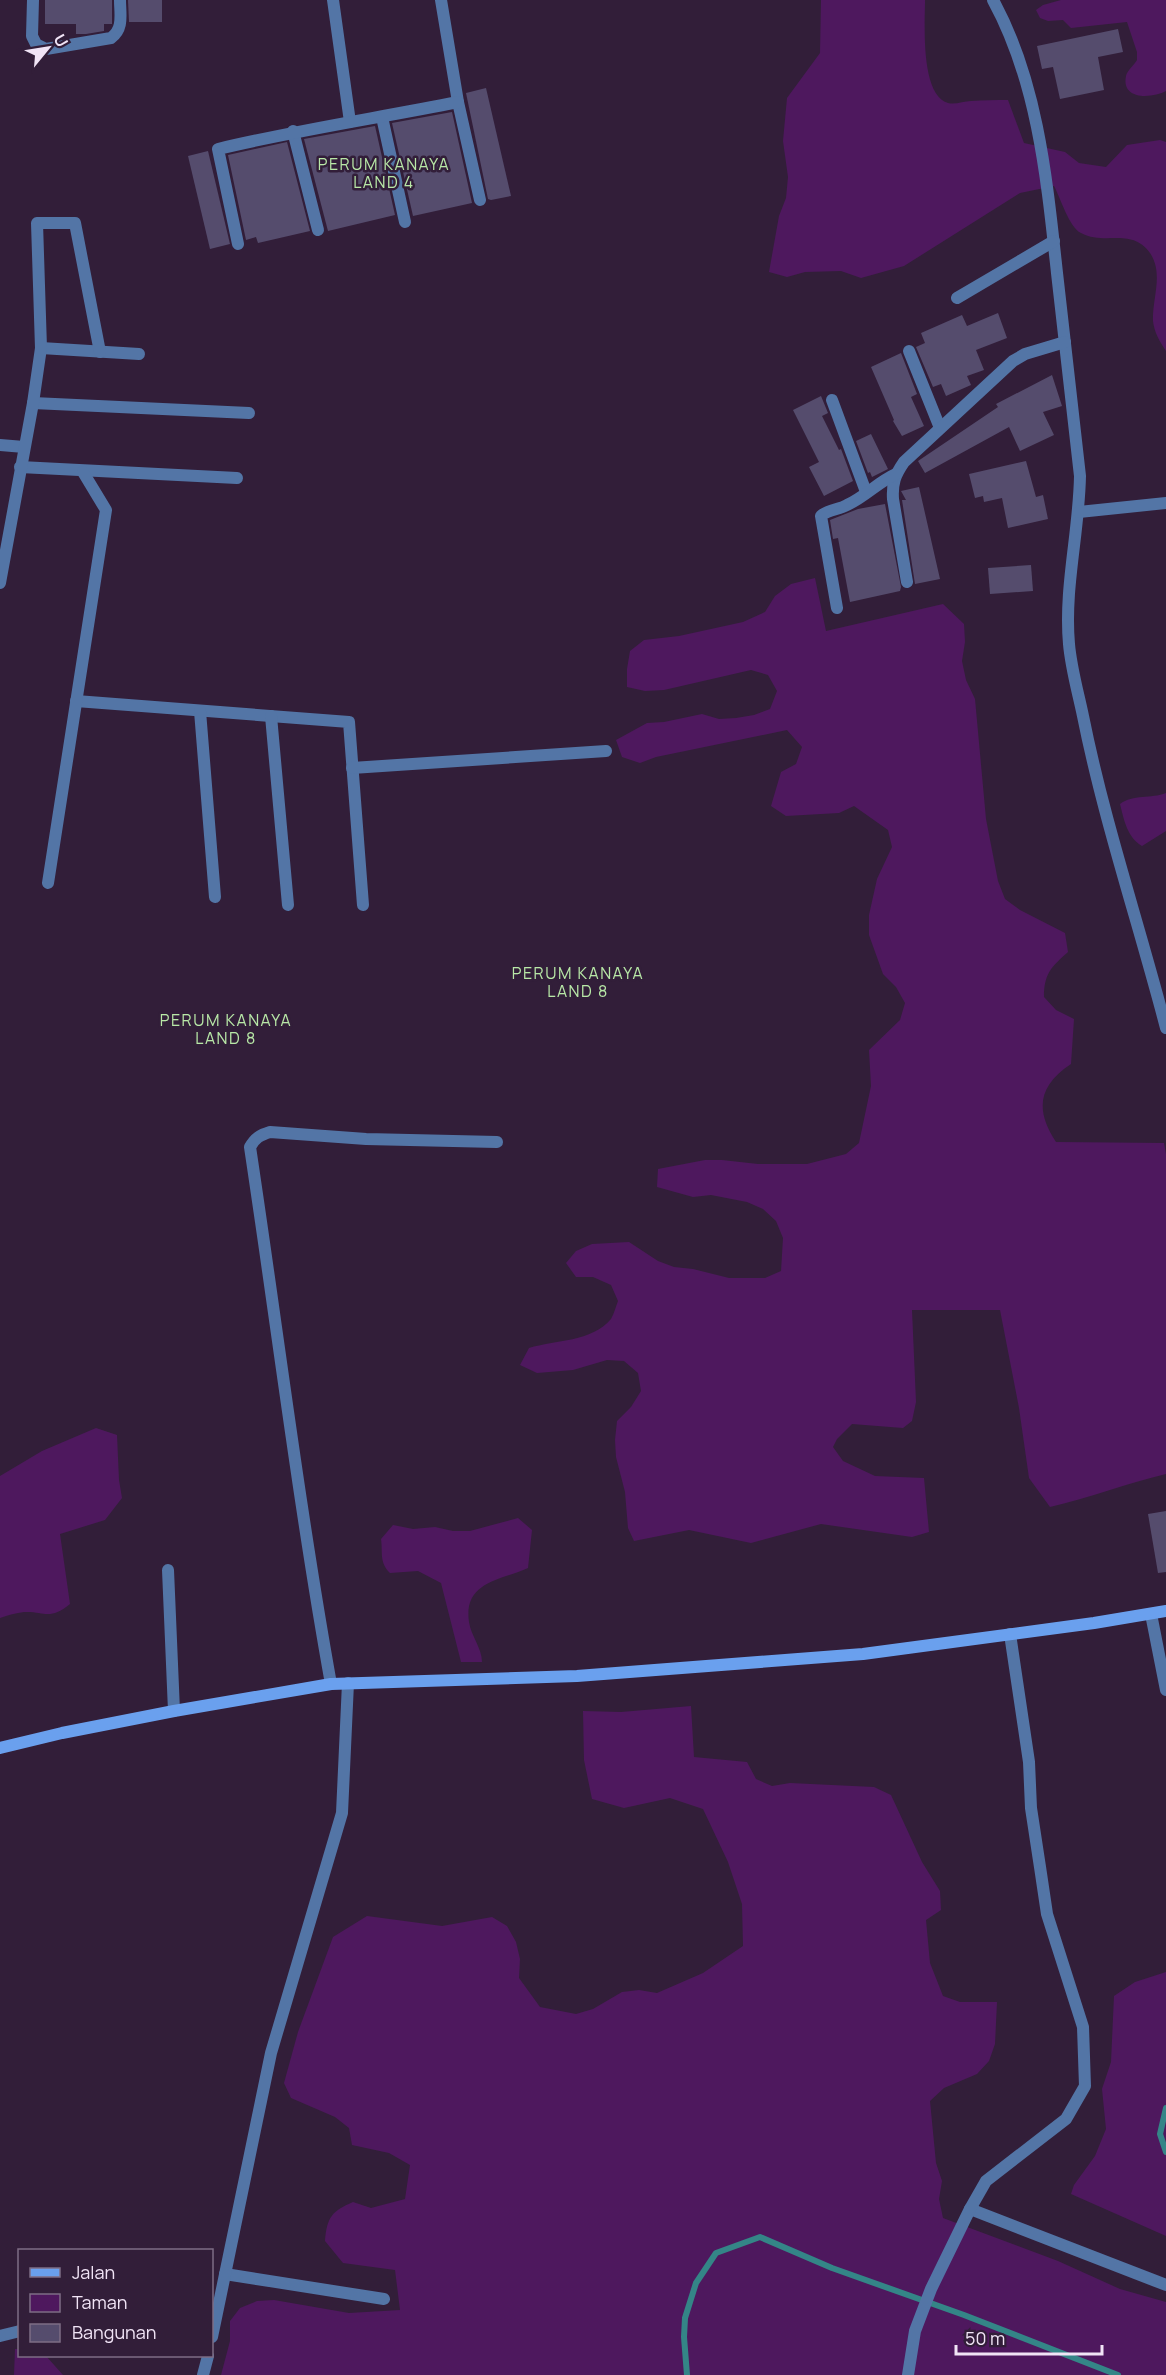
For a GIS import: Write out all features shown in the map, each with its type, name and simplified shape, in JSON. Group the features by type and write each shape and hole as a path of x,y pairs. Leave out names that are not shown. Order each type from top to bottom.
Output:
{"main road":[{"path":"0,1748 174,1711 331,1684 577,1676 863,1654 1166,1611"}],"street":[{"path":"33,0 32,36 36,44 46,49 111,38 121,25 120,0"},
{"path":"333,0 350,122"},
{"path":"441,0 458,102 480,200"},
{"path":"993,0 1017,53 1028,88 1049,196 1080,476 1079,512 1067,615 1069,647 1093,765 1166,1028"},
{"path":"238,244 218,149 293,131 458,102"},
{"path":"382,117 405,222"},
{"path":"293,131 318,230"},
{"path":"0,583 41,348 37,223 75,223 100,352"},
{"path":"957,298 1053,241"},
{"path":"907,582 892,486 903,462 1013,361 1025,354 1065,342"},
{"path":"41,348 139,354"},
{"path":"909,351 940,428"},
{"path":"832,400 866,492"},
{"path":"33,403 249,412"},
{"path":"0,445 24,447"},
{"path":"20,467 83,472 237,477"},
{"path":"48,883 106,510 83,472"},
{"path":"837,608 821,516 825,512 846,506 880,482 896,474"},
{"path":"1079,512 1166,503"},
{"path":"76,701 349,722 363,905"},
{"path":"200,711 215,897"},
{"path":"271,716 288,905"},
{"path":"352,768 606,751"},
{"path":"331,1684 250,1147 261,1134 270,1132 366,1139 497,1142"},
{"path":"168,1570 174,1711"},
{"path":"1151,1614 1166,1690"},
{"path":"908,2375 915,2331 931,2289 986,2181 1066,2119 1085,2086 1083,2027 1047,1914 1031,1808 1029,1762 1010,1634"},
{"path":"213,2326 215,2303 225,2274 271,2053 342,1813 348,1683"},
{"path":"970,2209 1166,2285"},
{"path":"225,2274 384,2299"},
{"path":"0,2336 18,2332"},
{"path":"203,2375 207,2357"}],"green space":[{"path":"821,0 925,0 928,73 939,97 948,103 1008,100 1024,143 1065,152 1079,163 1106,167 1127,145 1160,140 1166,142 1166,351 1153,321 1157,278 1150,253 1143,245 1135,241 1090,237 1081,233 1069,219 1054,186 1020,193 904,266 861,278 841,271 805,272 787,277 769,272 779,216 786,198 788,177 783,141 787,98 820,53"},
{"path":"1061,0 1166,0 1166,91 1139,96 1128,90 1126,76 1137,60 1137,52 1127,22 1071,28 1063,20 1048,21 1040,18 1036,10 1043,5"},
{"path":"815,578 826,631 943,604 964,624 965,642 962,661 966,680 975,699 986,819 998,881 1005,899 1020,910 1065,933 1068,952 1057,962 1047,977 1044,997 1056,1010 1074,1019 1071,1064 1052,1081 1043,1099 1043,1109 1049,1130 1056,1142 1164,1143 1166,1154 1166,1474 1050,1507 1029,1478 1019,1408 1000,1310 912,1310 916,1402 912,1421 903,1428 852,1424 837,1439 833,1447 843,1461 875,1476 924,1478 929,1532 912,1537 821,1524 751,1543 689,1530 634,1541 628,1528 625,1492 616,1457 615,1440 617,1421 631,1407 641,1391 638,1373 624,1361 607,1360 573,1370 537,1373 520,1365 529,1348 584,1336 603,1327 612,1317 618,1301 611,1285 593,1277 576,1277 566,1263 576,1251 592,1244 629,1242 658,1261 674,1267 729,1278 765,1278 781,1271 783,1238 776,1221 763,1209 747,1202 711,1195 693,1197 657,1187 658,1169 705,1160 758,1164 807,1164 846,1154 859,1143 871,1086 869,1050 900,1020 905,1003 896,987 883,974 869,935 869,915 877,879 892,847 888,830 854,806 839,813 786,816 771,806 781,772 796,764 802,747 787,730 656,757 640,763 622,757 616,740 647,723 702,714 719,719 736,718 770,709 777,691 768,675 751,670 664,690 645,691 627,687 630,651 644,640 679,636 743,622 765,612 775,596 791,584"},
{"path":"1166,793 1166,831 1142,846 1130,833 1120,804 1131,799"},
{"path":"96,1428 117,1435 122,1498 105,1520 60,1534 70,1604 52,1614 24,1612 0,1618 0,1476 42,1451"},
{"path":"518,1518 532,1530 528,1568 486,1584 472,1598 469,1622 482,1662 461,1662 441,1583 418,1571 390,1573 383,1561 381,1539 393,1525 413,1529 435,1527 453,1531 470,1531"},
{"path":"691,1706 694,1757 747,1762 756,1779 772,1786 790,1783 874,1787 891,1795 922,1862 940,1891 941,1910 926,1920 930,1963 943,1996 960,2002 997,2002 995,2044 989,2061 977,2074 944,2088 930,2101 936,2163 942,2181 939,2199 943,2218 1058,2261 1120,2289 1166,2302 1166,2375 221,2375 230,2341 230,2321 240,2308 257,2301 274,2300 349,2313 400,2310 395,2270 343,2263 325,2241 329,2220 335,2212 346,2205 353,2202 371,2208 405,2199 410,2165 389,2153 352,2145 349,2128 335,2117 291,2098 284,2083 298,2032 333,1937 367,1916 442,1926 492,1917 507,1926 516,1942 520,1959 519,1978 540,2007 576,2014 593,2009 622,1992 639,1990 657,1993 703,1973 743,1946 742,1904 728,1862 703,1809 670,1798 624,1808 592,1799 584,1760 583,1711 621,1712"},
{"path":"1166,1972 1166,2236 1071,2194 1074,2185 1095,2156 1106,2129 1102,2089 1111,2062 1114,1996 1135,1982"},
{"path":"15,2349 18,2349 18,2357 47,2357 63,2375 14,2375"}],"building":[{"path":"45,0 112,0 112,24 104,24 104,31 76,34 76,24 45,24"},
{"path":"128,0 162,0 162,22 129,22"},
{"path":"1118,29 1123,52 1098,57 1104,90 1060,99 1053,67 1042,69 1037,46"},
{"path":"486,88 511,196 491,200 488,199 466,93"},
{"path":"452,112 472,203 413,216 392,123"},
{"path":"375,126 395,215 328,231 304,139"},
{"path":"287,142 310,231 258,243 256,237 246,240 228,155"},
{"path":"208,151 230,244 210,249 188,156"},
{"path":"998,313 1007,338 976,350 984,370 967,376 971,385 946,396 941,384 933,387 916,347 925,343 921,333 962,315 967,326"},
{"path":"901,353 917,394 911,397 924,426 902,436 893,421 871,367"},
{"path":"1052,375 1062,406 1043,412 1054,435 1020,451 1009,427 925,473 918,461 998,407 996,404"},
{"path":"821,396 828,413 822,416 839,450 841,449 853,481 824,496 809,467 819,462 793,410"},
{"path":"871,434 888,469 872,477 870,472 868,473 856,441"},
{"path":"1026,461 1036,497 1043,495 1048,519 1008,528 1002,498 984,502 983,496 975,498 969,474"},
{"path":"919,487 940,579 915,584 902,500 906,500 901,491"},
{"path":"885,504 900,591 850,602 838,538 833,539 830,520 858,509"},
{"path":"1031,565 1033,591 990,594 988,568"},
{"path":"1166,1511 1166,1572 1158,1573 1148,1514"}],"waterway":[{"path":"1166,2108 1160,2134 1166,2152"},
{"path":"687,2375 685,2318 696,2283 716,2253 760,2237 832,2268 964,2315 1118,2375"}],"district":[{"name":"PERUM KANAYA LAND 4","path":"384,173"},
{"name":"PERUM KANAYA LAND 8","path":"578,982"},
{"name":"PERUM KANAYA LAND 8","path":"226,1029"}]}
